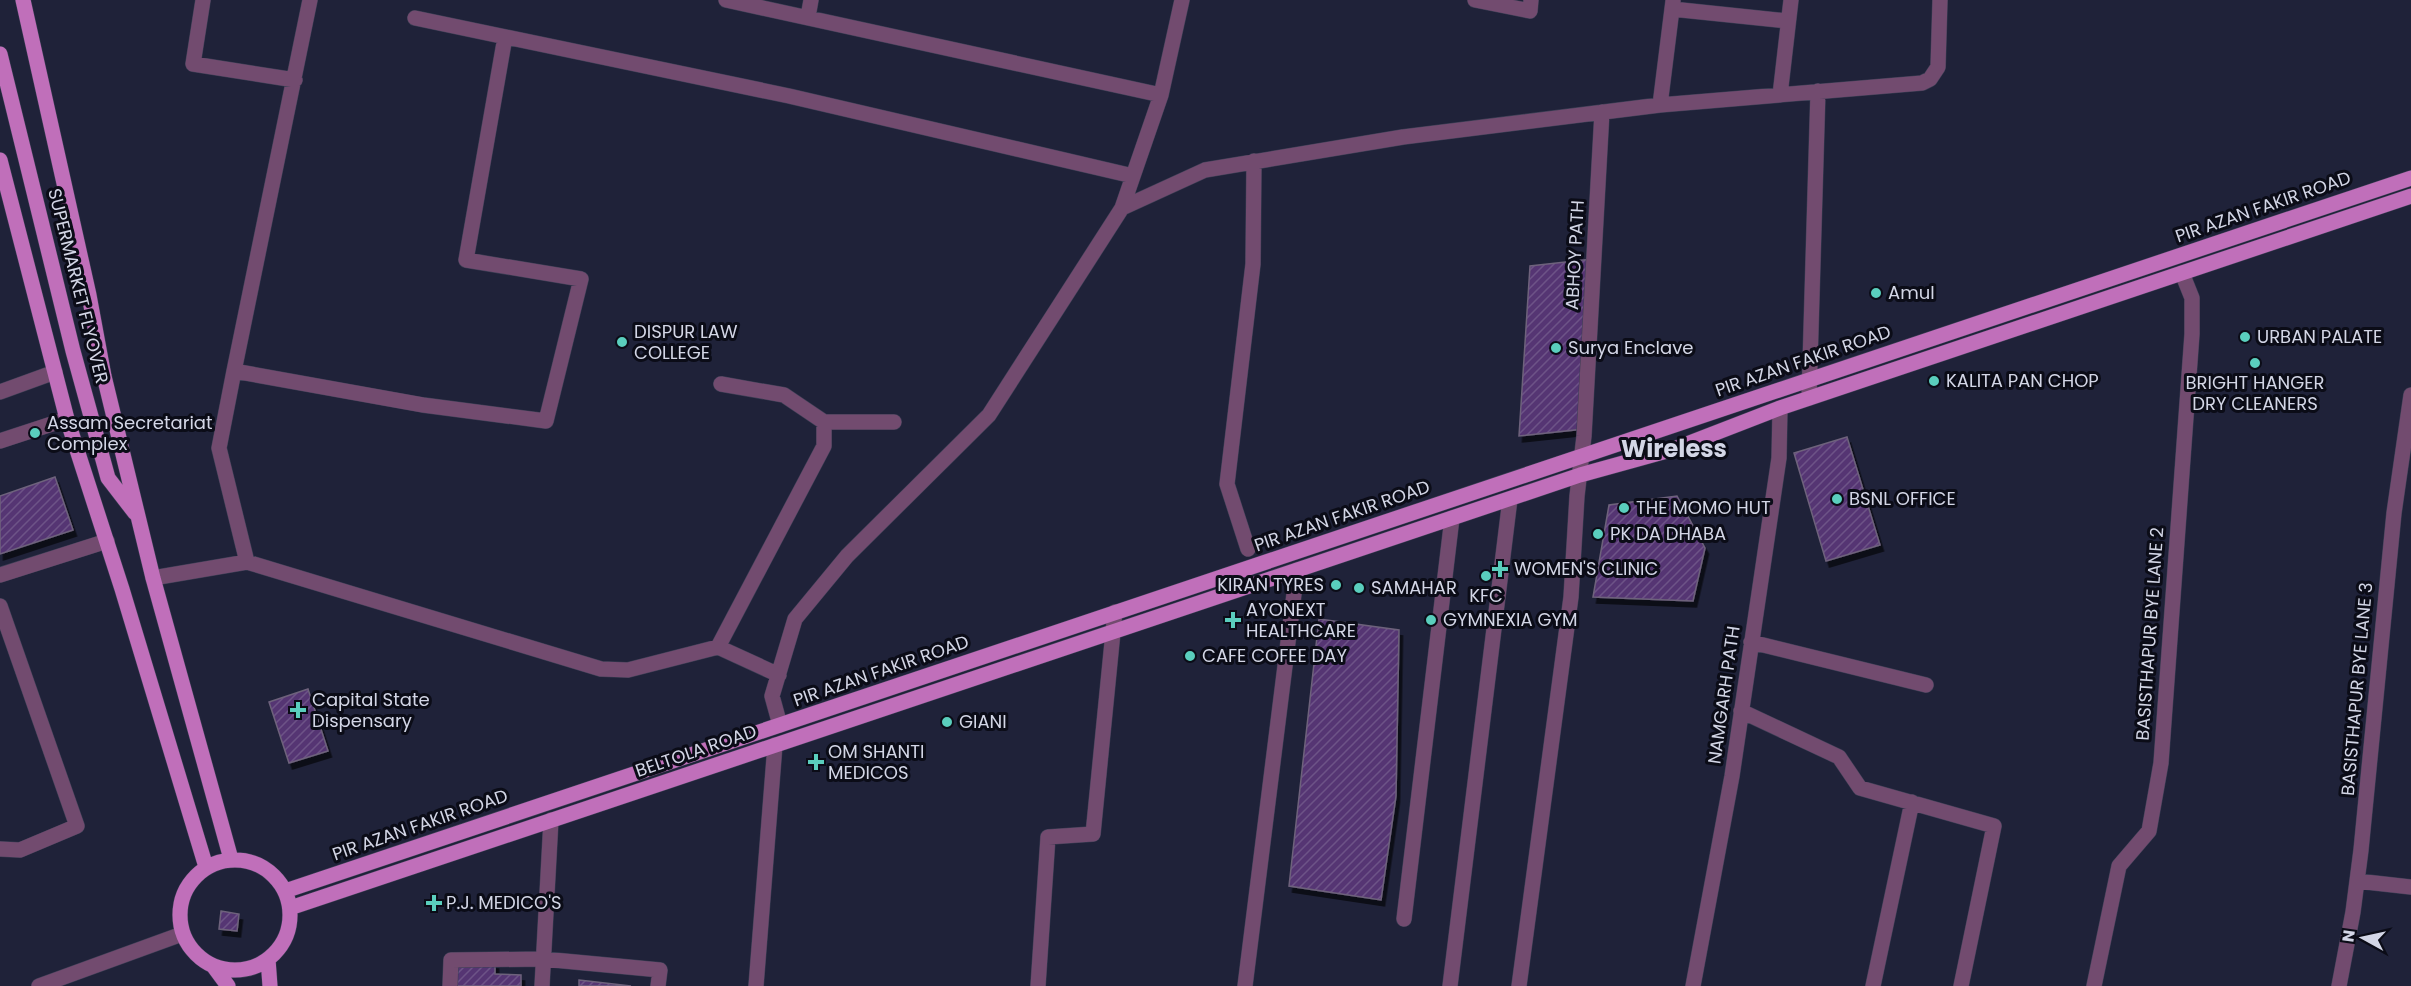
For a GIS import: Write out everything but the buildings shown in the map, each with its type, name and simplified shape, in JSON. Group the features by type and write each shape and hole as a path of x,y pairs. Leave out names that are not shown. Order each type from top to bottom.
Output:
{"main road":[{"path":"23,0 89,295 104,375 138,518 231,859"},
{"name":"SUPERMARKET FLYOVER","path":"0,54 73,351 108,478 138,518"},
{"path":"0,160 67,419 107,541 206,867"},
{"name":"PIR AZAN FAKIR ROAD","path":"285,891 2411,178"},
{"name":"PIR AZAN FAKIR ROAD","path":"1115,631 1580,475 1674,449 1809,398 2411,196"},
{"name":"BELTOLA ROAD","path":"290,908 1115,631"},
{"path":"231,859 247,860 263,867 276,877 285,891 290,908 289,927 281,945 268,959 256,967 228,971 214,967 200,959 189,948 182,934 179,915 182,896 192,879 206,867 231,859"},
{"path":"268,959 270,986"},
{"path":"214,967 228,986"}],"street":[{"path":"203,0 194,64 295,80"},
{"path":"247,561 219,448 310,0"},
{"path":"726,0 1161,95"},
{"path":"808,17 811,0"},
{"path":"780,725 772,696 795,619 847,556 989,415 1122,208 1161,95 1182,0"},
{"path":"1475,0 1530,11 1531,0"},
{"path":"1780,95 1791,0"},
{"path":"1122,208 1205,170 1403,137 1660,105 1922,82 1930,79 1938,67 1940,0"},
{"path":"1660,105 1673,4 1788,21"},
{"path":"415,18 789,96 1133,176"},
{"path":"234,371 423,405 546,421 581,279 466,260 505,37"},
{"path":"1809,398 1818,92"},
{"name":"ABHOY PATH","path":"1519,986 1571,597 1584,436 1602,112"},
{"path":"1248,549 1227,484 1253,264 1254,161"},
{"name":"BASISTHAPUR BYE LANE 2","path":"2094,986 2119,866 2149,831 2161,764 2192,334 2192,298 2182,273"},
{"path":"0,392 54,372"},
{"path":"721,384 784,395 824,422 894,422"},
{"name":"BASISTHAPUR BYE LANE 3","path":"2339,986 2357,881 2394,513 2411,394"},
{"name":"NAMGARH PATH","path":"1693,986 1732,776 1779,458 1780,408"},
{"path":"0,441 67,419"},
{"path":"718,647 824,446 824,422"},
{"path":"1450,986 1510,499"},
{"path":"1404,919 1452,518"},
{"path":"0,575 107,541"},
{"path":"153,578 247,561 601,669 628,670 718,647 779,675"},
{"path":"1245,986 1297,570"},
{"path":"0,606 77,826 20,850 0,849"},
{"path":"1038,986 1048,837 1093,834 1115,631 1115,612"},
{"path":"1751,642 1926,685"},
{"path":"1741,711 1839,757 1860,788 1994,826 1961,986"},
{"path":"756,986 775,745"},
{"path":"1873,986 1912,802"},
{"path":"542,986 551,820"},
{"path":"2357,881 2411,887"},
{"path":"39,986 182,934"},
{"path":"450,986 451,960 543,959 660,970 658,986"}],"place":[{"name":"Amul","path":"1876,293"},
{"name":"URBAN PALATE","path":"2245,337"},
{"name":"DISPUR LAW COLLEGE","path":"622,342"},
{"name":"Surya Enclave","path":"1556,348"},
{"name":"BRIGHT HANGER DRY CLEANERS","path":"2255,363"},
{"name":"KALITA PAN CHOP","path":"1934,381"},
{"name":"Assam Secretariat Complex","path":"35,433"},
{"name":"BSNL OFFICE","path":"1837,499"},
{"name":"THE MOMO HUT","path":"1624,508"},
{"name":"PK DA DHABA","path":"1598,534"},
{"name":"WOMEN'S CLINIC","path":"1500,569"},
{"name":"KFC","path":"1486,576"},
{"name":"KIRAN TYRES","path":"1336,585"},
{"name":"SAMAHAR","path":"1359,588"},
{"name":"AYONEXT HEALTHCARE","path":"1233,620"},
{"name":"GYMNEXIA GYM","path":"1431,620"},
{"name":"CAFE COFEE DAY","path":"1190,656"},
{"name":"Capital State Dispensary","path":"298,710"},
{"name":"GIANI","path":"947,722"},
{"name":"OM SHANTI MEDICOS","path":"816,762"},
{"name":"P.J. MEDICO'S","path":"434,903"}],"district":[{"name":"Wireless","path":"1674,449"}]}
